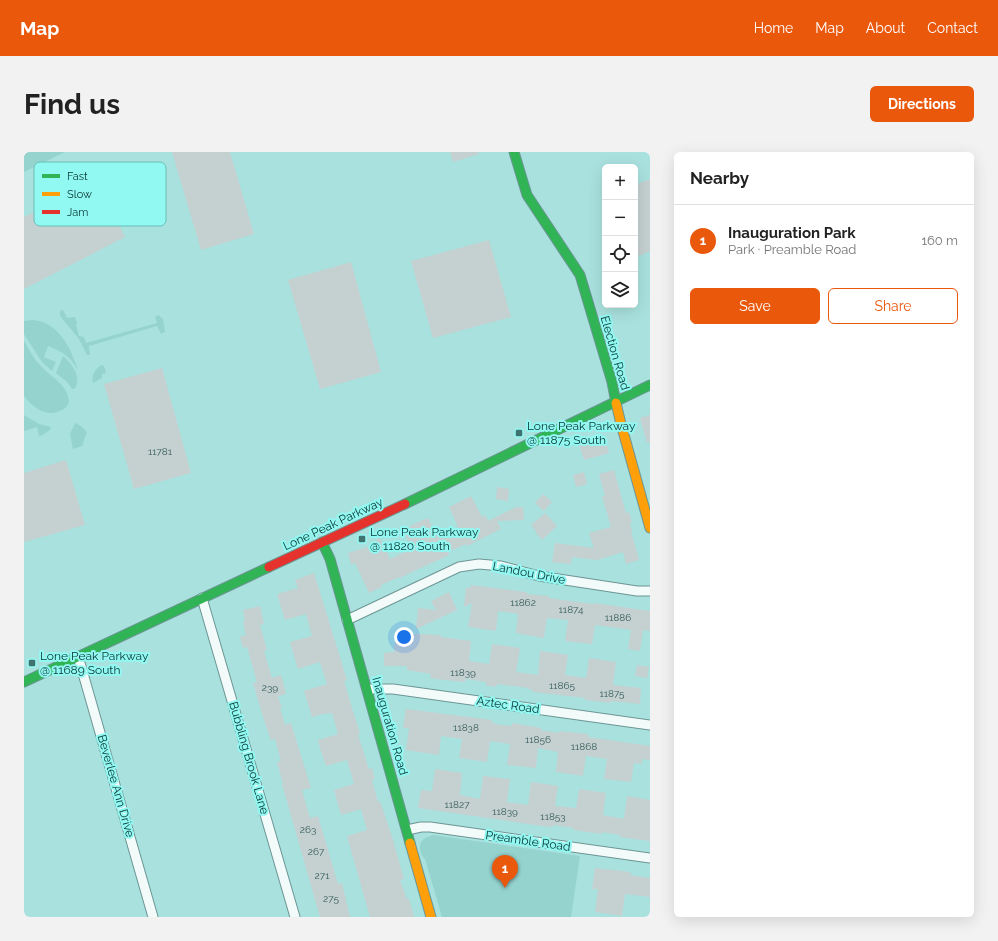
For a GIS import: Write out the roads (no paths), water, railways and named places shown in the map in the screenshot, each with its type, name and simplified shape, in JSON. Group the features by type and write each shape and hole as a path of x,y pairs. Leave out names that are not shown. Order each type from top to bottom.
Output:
{"street":[{"name":"Election Road","path":"514,152 527,195 580,275 612,382 621,424 650,528"},
{"name":"Lone Peak Parkway","path":"24,682 447,484 650,385"},
{"name":"Inauguration Road","path":"322,542 330,559 431,917"},
{"name":"Landou Drive","path":"347,620 459,567 479,564 501,566 539,576 637,591 650,591"},
{"name":"Bubbling Brook Lane","path":"202,598 295,917"},
{"name":"Beverlee Ann Drive","path":"78,656 153,917"},
{"name":"Aztec Road","path":"367,689 393,689 650,725"},
{"name":"Preamble Road","path":"407,830 430,827 650,858"}],"place":[{"name":"Lone Peak Parkway @ 11875 South","path":"519,433"},
{"name":"Lone Peak Parkway @ 11820 South","path":"362,539"},
{"name":"Lone Peak Parkway @ 11689 South","path":"32,663"},
{"name":"Inauguration Park","path":"505,888"}]}
